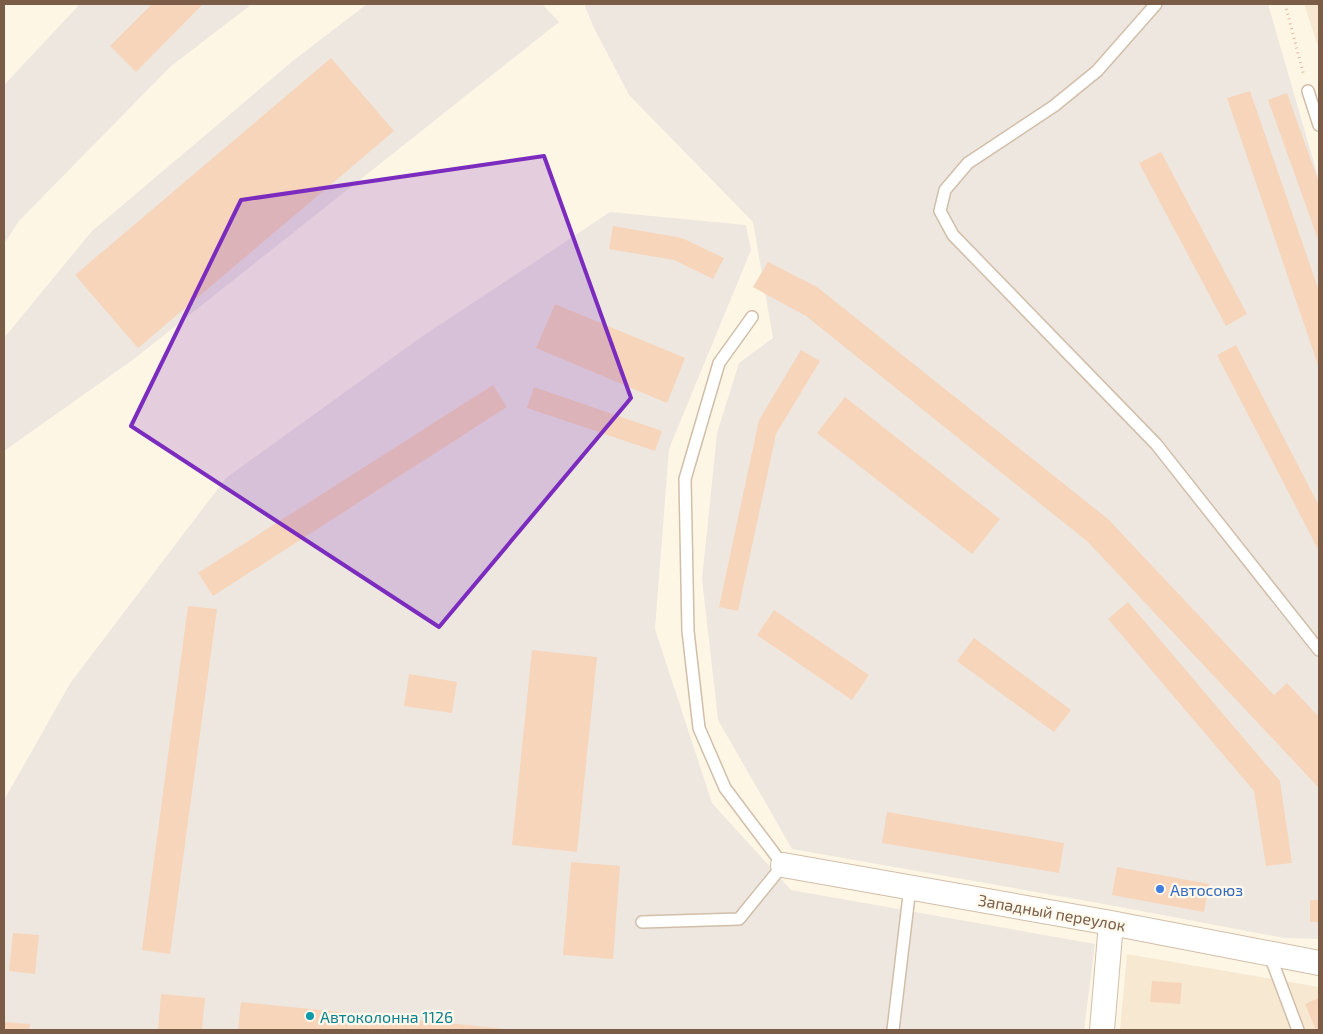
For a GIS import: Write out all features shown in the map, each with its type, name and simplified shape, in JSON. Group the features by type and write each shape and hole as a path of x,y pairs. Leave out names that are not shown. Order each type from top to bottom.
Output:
{"street":[{"name":"Западный переулок","path":"783,865 1112,923 1319,963"},
{"path":"1102,1030 1112,923"}],"lane":[{"path":"1156,4 1097,71 1054,106 968,163 945,190 940,211 953,235 1156,444 1319,650"},
{"path":"1308,91 1319,125"},
{"path":"642,922 739,918 783,865 725,788 699,728 688,631 685,479 719,363 752,317"},
{"path":"893,1030 910,887"},
{"path":"1268,953 1298,1030"}],"path":[{"path":"1285,4 1308,91"}],"highlighted area":[{"path":"544,156 631,398 439,627 131,426 241,200"}],"shaded area":[{"path":"80,4 252,4 170,67 19,221 4,244 4,85"},
{"path":"367,4 542,4 559,22 134,359 4,451 4,338 92,231 294,60"},
{"path":"584,4 1268,4 1319,180 1319,939 1284,938 792,849 718,720 702,579 717,433 739,363 773,338 753,222 629,95 593,26"},
{"path":"1304,4 1319,4 1319,49"},
{"path":"610,212 746,225 751,250 669,449 655,629 712,803 791,890 1095,944 1084,1030 4,1030 4,800 71,682 226,478 424,335"},
{"path":"1127,954 1319,987 1319,1030 1120,1030"}],"building":[{"path":"152,4 203,4 136,72 110,46"},
{"path":"331,58 394,131 138,348 75,275"},
{"path":"1250,91 1319,291 1319,368 1227,98"},
{"path":"1287,93 1319,183 1319,242 1268,100"},
{"path":"1161,152 1247,314 1226,326 1139,163"},
{"path":"613,226 682,238 724,258 713,279 674,260 609,249"},
{"path":"768,262 817,287 1108,519 1274,695 1287,683 1319,717 1319,788 1088,542 806,316 753,287"},
{"path":"555,304 685,358 667,403 536,348"},
{"path":"1236,345 1319,506 1319,551 1217,355"},
{"path":"801,350 820,361 776,434 738,611 719,607 759,420"},
{"path":"493,385 507,407 213,596 198,573"},
{"path":"534,387 662,431 655,451 527,408"},
{"path":"845,397 1000,519 972,554 817,433"},
{"path":"1128,602 1280,781 1292,863 1266,866 1254,791 1108,619"},
{"path":"188,606 217,609 170,954 142,950"},
{"path":"774,610 869,675 852,700 757,635"},
{"path":"974,638 1071,710 1054,732 957,661"},
{"path":"532,650 597,657 577,852 512,845"},
{"path":"409,674 457,682 452,713 404,706"},
{"path":"887,812 1064,843 1059,873 882,843"},
{"path":"571,862 620,866 613,959 563,955"},
{"name":"Автосоюз","path":"1117,867 1209,884 1204,912 1112,895"},
{"path":"1310,900 1319,900 1319,922 1310,922"},
{"path":"13,933 39,935 35,974 9,971"},
{"path":"1152,981 1182,983 1180,1004 1150,1002"},
{"path":"161,994 205,998 202,1030 158,1030"},
{"path":"1319,998 1319,1030 1316,1030 1305,1004"},
{"name":"Автоколонна 1126","path":"241,1002 506,1029 506,1030 238,1030"},
{"path":"4,1022 30,1024 29,1030 4,1030"}],"place":[{"name":"Автосоюз","path":"1160,889"},
{"name":"Автоколонна 1126","path":"310,1016"}]}
